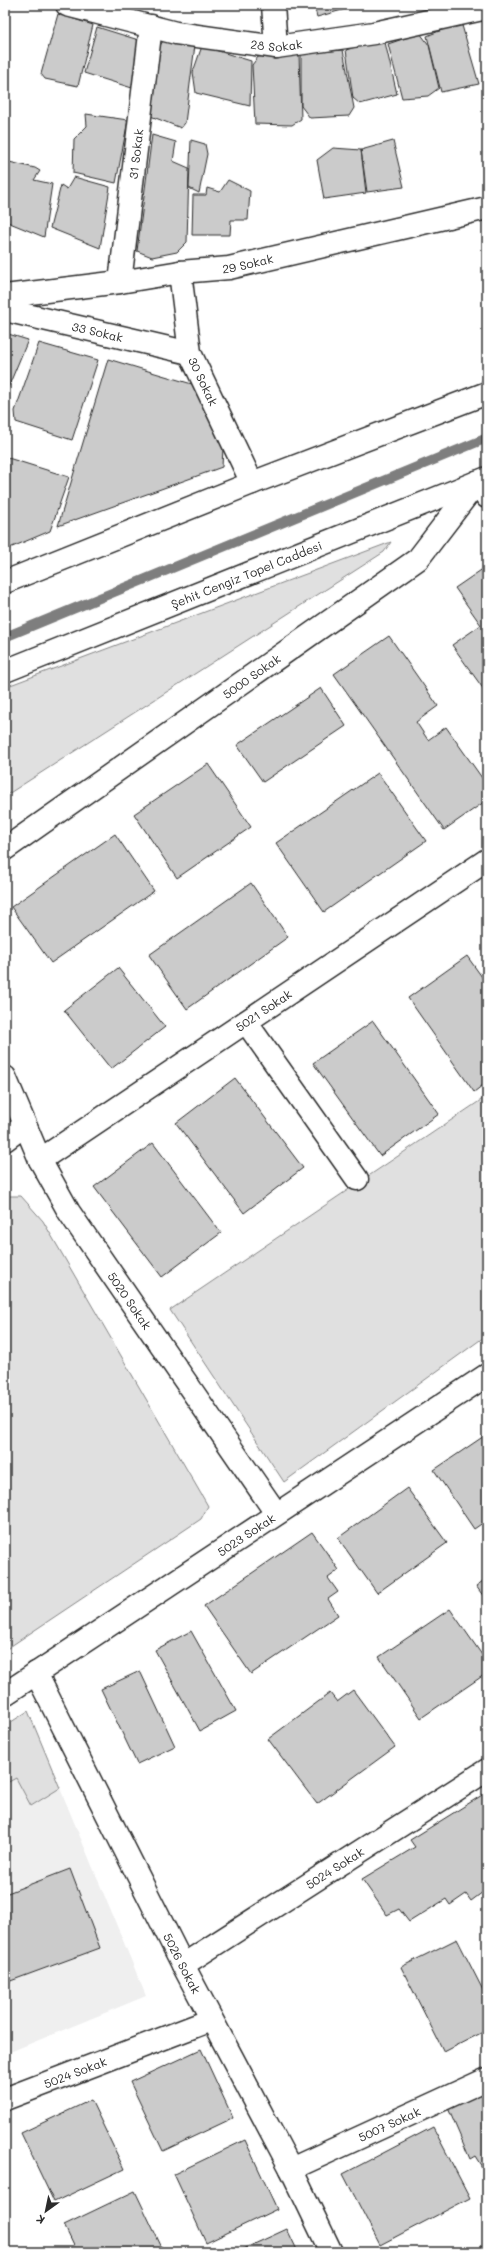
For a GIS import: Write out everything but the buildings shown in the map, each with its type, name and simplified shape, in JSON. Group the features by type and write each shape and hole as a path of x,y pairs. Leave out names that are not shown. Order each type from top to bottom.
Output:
{"street":[{"name":"28 Sokak","path":"67,5 176,33 276,47 374,33 487,8"},
{"path":"273,5 276,47"},
{"name":"31 Sokak","path":"120,282 151,26"},
{"name":"29 Sokak","path":"5,296 120,282 180,272 229,268 487,208"},
{"name":"30 Sokak","path":"180,272 190,353 252,483"},
{"name":"33 Sokak","path":"5,310 190,353"},
{"path":"5,582 252,483 487,393"},
{"name":"Şehit Cengiz Topel Caddesi","path":"5,671 484,486"},
{"name":"5000 Sokak","path":"5,849 418,559 484,486"},
{"name":"5021 Sokak","path":"40,1160 487,860"},
{"path":"246,1022 357,1179"},
{"name":"5020 Sokak","path":"5,1077 40,1160 69,1212 276,1513"},
{"path":"5,1140 25,1125"},
{"name":"5023 Sokak","path":"5,1694 276,1513 487,1375"},
{"name":"5026 Sokak","path":"36,1673 182,1964 291,2169 331,2252"},
{"name":"5024 Sokak","path":"182,1964 487,1770"},
{"name":"5024 Sokak","path":"5,2099 212,2020"},
{"name":"5007 Sokak","path":"291,2169 487,2080"}],"shaded area":[{"path":"391,542 384,552 5,796 5,687"},
{"path":"487,1096 487,1335 284,1482 170,1310"},
{"path":"5,1196 21,1196 43,1221 208,1506 201,1519 5,1650"},
{"path":"28,1711 146,1996 5,2054 5,1726"},
{"path":"28,1711 60,1788 31,1806 16,1778 5,1784 5,1726"}],"waterway":[{"path":"5,637 487,438"}]}
